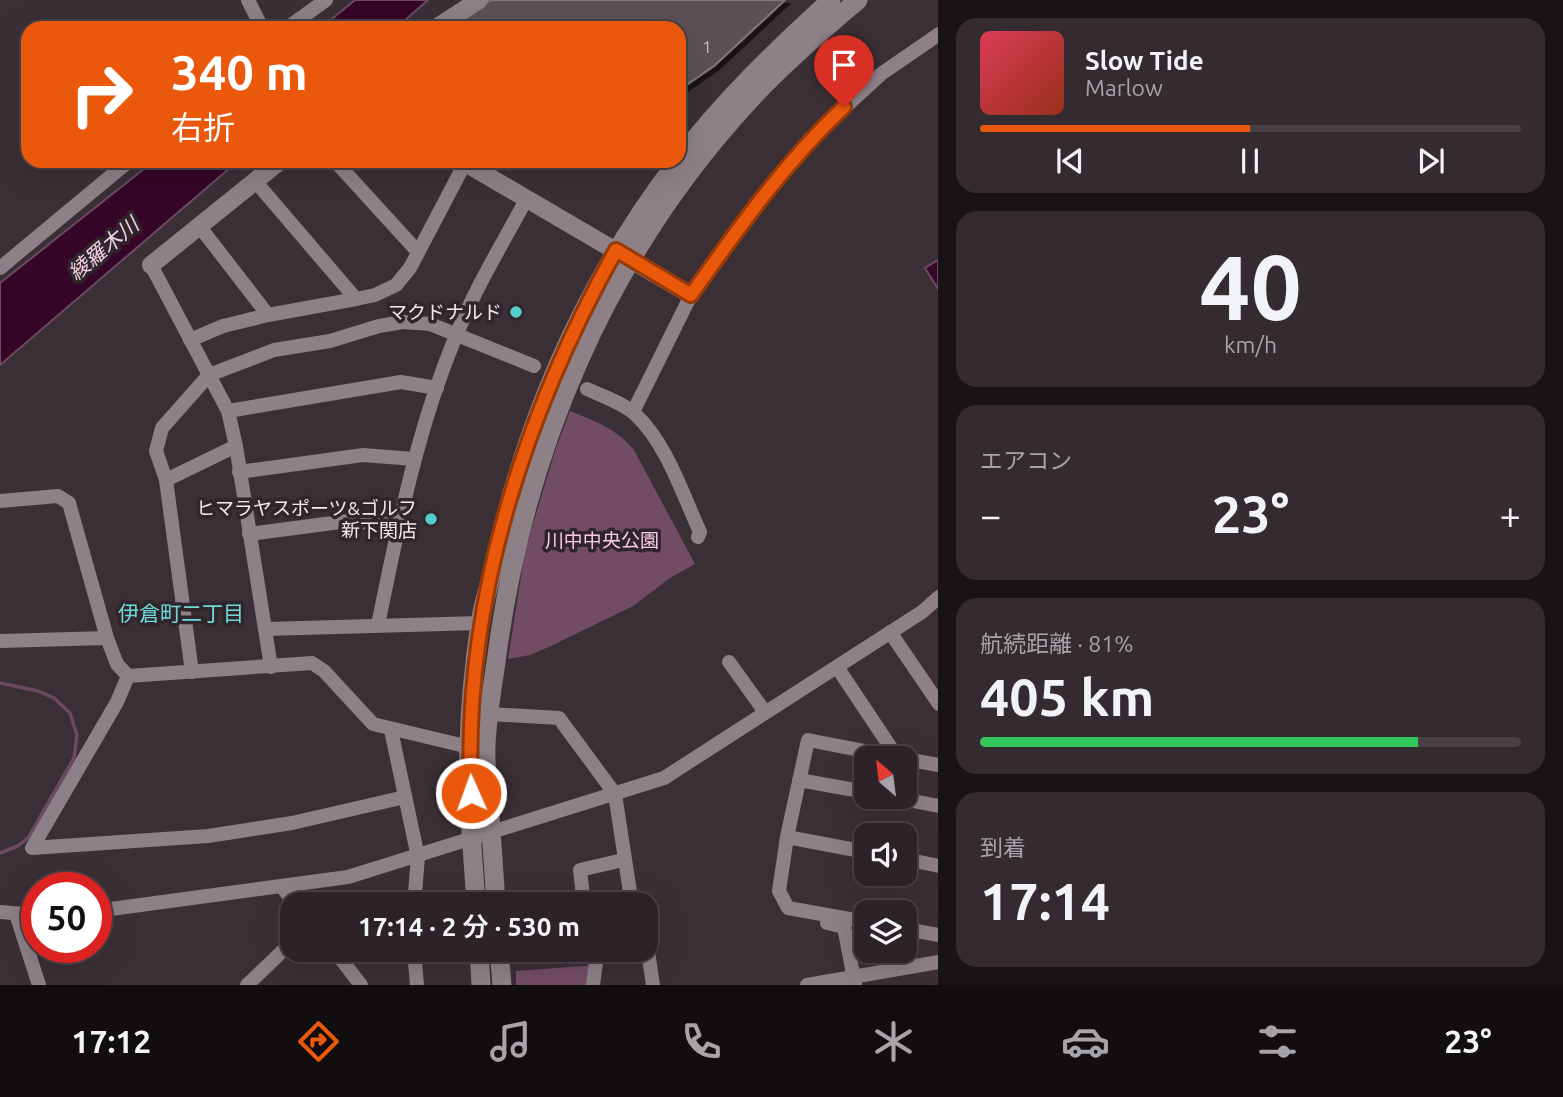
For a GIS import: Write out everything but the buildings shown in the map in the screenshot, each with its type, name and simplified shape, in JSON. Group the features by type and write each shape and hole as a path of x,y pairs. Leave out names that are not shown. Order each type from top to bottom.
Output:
{"main road":[{"path":"686,150 760,65 831,0"},
{"path":"493,892 469,747 480,623 509,500 543,399 584,307 624,254 749,101 858,0"},
{"path":"477,892 489,714 506,589 530,490 565,393 624,254 673,168"},
{"path":"480,962 481,985"},
{"path":"500,962 502,985"}],"street":[{"path":"248,0 258,21"},
{"path":"297,21 326,0"},
{"path":"447,21 479,0"},
{"path":"633,412 691,295 776,179 808,140 881,74 938,34"},
{"path":"0,268 121,168"},
{"path":"271,168 151,265 228,411 271,667"},
{"path":"341,168 418,252"},
{"path":"190,340 223,326 375,295 396,285 410,268 461,168"},
{"path":"474,168 691,295"},
{"path":"255,181 356,299"},
{"path":"378,625 414,459 437,388 456,334 527,198"},
{"path":"200,228 268,315"},
{"path":"192,672 166,480 156,451 162,428 209,375 274,350 330,341 379,326 403,322 430,324 534,366"},
{"path":"228,411 401,383 437,388"},
{"path":"587,389 633,412 651,433 670,466 700,532 698,537"},
{"path":"166,480 236,446"},
{"path":"239,472 363,455 414,459"},
{"path":"0,501 58,496 69,503 107,638 117,664 128,676"},
{"path":"249,534 348,521 398,525"},
{"path":"112,909 348,877 664,778 938,599"},
{"path":"265,629 480,623"},
{"path":"890,632 938,704"},
{"path":"0,640 107,638"},
{"path":"729,662 765,712"},
{"path":"128,676 312,663 324,671 373,724 469,747"},
{"path":"837,667 893,746"},
{"path":"128,676 117,702 32,848 208,836 292,823 405,797"},
{"path":"489,714 559,718 615,794 629,892"},
{"path":"391,730 418,857 415,892"},
{"path":"854,749 808,740 787,837 779,891 788,908 854,920"},
{"path":"917,761 938,765"},
{"path":"799,780 854,790"},
{"path":"917,802 938,806"},
{"path":"787,837 854,850"},
{"path":"583,892 580,870 623,860"},
{"path":"917,862 938,866"},
{"path":"282,887 286,892"},
{"path":"803,911 815,920 844,927 854,981"},
{"path":"0,912 21,914"},
{"path":"16,914 39,985"},
{"path":"917,931 938,935"},
{"path":"247,985 280,953"},
{"path":"807,985 854,981 938,961"},
{"path":"343,962 361,985"},
{"path":"415,962 417,985"},
{"path":"593,985 596,962"},
{"path":"650,962 653,985"}],"green space":[{"name":"川中中央公園","path":"570,411 613,431 634,450 695,564 670,578 633,606 530,655 508,659 525,551"},
{"path":"596,965 593,985 516,985 516,971"}],"water":[{"path":"355,0 428,0 404,21 330,21"},
{"name":"綾羅木川","path":"145,168 230,168 0,365 0,283"},
{"path":"938,260 938,289 925,268"}],"waterway":[{"path":"0,683 38,691 54,698 70,713 77,735 74,758 28,838 18,846 0,853"}],"place":[{"name":"マクドナルド","path":"516,312"},
{"name":"ヒマラヤスポーツ&ゴルフ 新下関店","path":"431,519"}],"district":[{"name":"伊倉町二丁目","path":"181,613"}],"route":[{"path":"471,793 469,747 480,623 499,540 509,500 543,399 584,307 616,250 691,295 776,179 808,140 844,107"}]}
